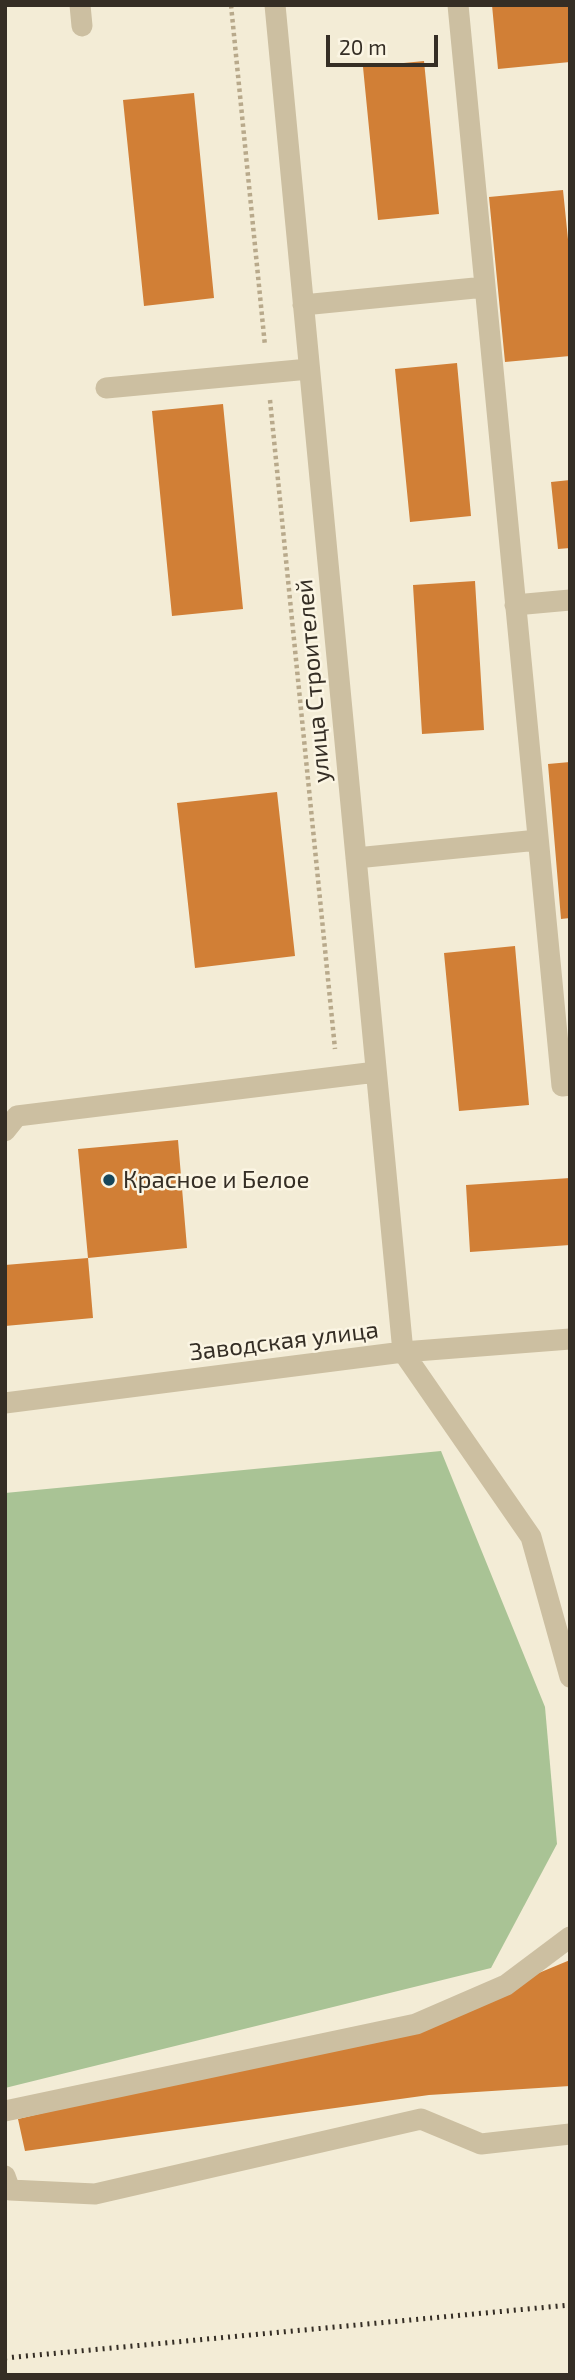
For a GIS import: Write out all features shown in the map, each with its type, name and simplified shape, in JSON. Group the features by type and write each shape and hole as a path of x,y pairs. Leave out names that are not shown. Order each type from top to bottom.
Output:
{"street":[{"name":"улица Строителей","path":"275,5 403,1353"},
{"path":"458,5 562,1086 570,1085"},
{"path":"303,304 485,287"},
{"path":"106,388 309,369"},
{"path":"515,605 570,600"},
{"path":"356,858 538,840"},
{"path":"9,1121 376,1072"},
{"name":"Заводская улица","path":"5,1403 403,1353 570,1339"},
{"path":"403,1353 531,1537 570,1677"},
{"path":"5,2111 416,2024 506,1985 570,1937"},
{"path":"5,2176 10,2190 95,2194 421,2119 481,2144 570,2134"}],"path":[{"path":"231,5 338,1077"}],"green space":[{"path":"441,1451 545,1707 557,1844 491,1968 5,2088 5,1493"}],"building":[{"path":"492,5 570,5 570,62 498,69"},
{"path":"424,61 439,214 378,220 363,67"},
{"path":"194,93 214,298 144,306 123,100"},
{"path":"563,190 570,259 570,356 505,362 489,197"},
{"path":"457,363 471,516 410,522 395,369"},
{"path":"223,404 243,609 172,616 152,411"},
{"path":"570,480 570,548 558,549 551,482"},
{"path":"475,581 484,730 422,734 413,585"},
{"path":"570,762 570,918 561,919 548,764"},
{"path":"277,792 295,956 195,968 177,803"},
{"path":"515,946 529,1105 459,1111 444,953"},
{"path":"178,1140 187,1248 88,1258 78,1149"},
{"path":"570,1178 570,1245 470,1252 466,1185"},
{"path":"88,1258 93,1318 5,1326 5,1265"},
{"path":"570,1960 570,2086 429,2095 25,2151 18,2119 416,2024"}],"railway":[{"path":"5,2358 570,2305"}],"place":[{"name":"Красное и Белое","path":"109,1180"}]}
